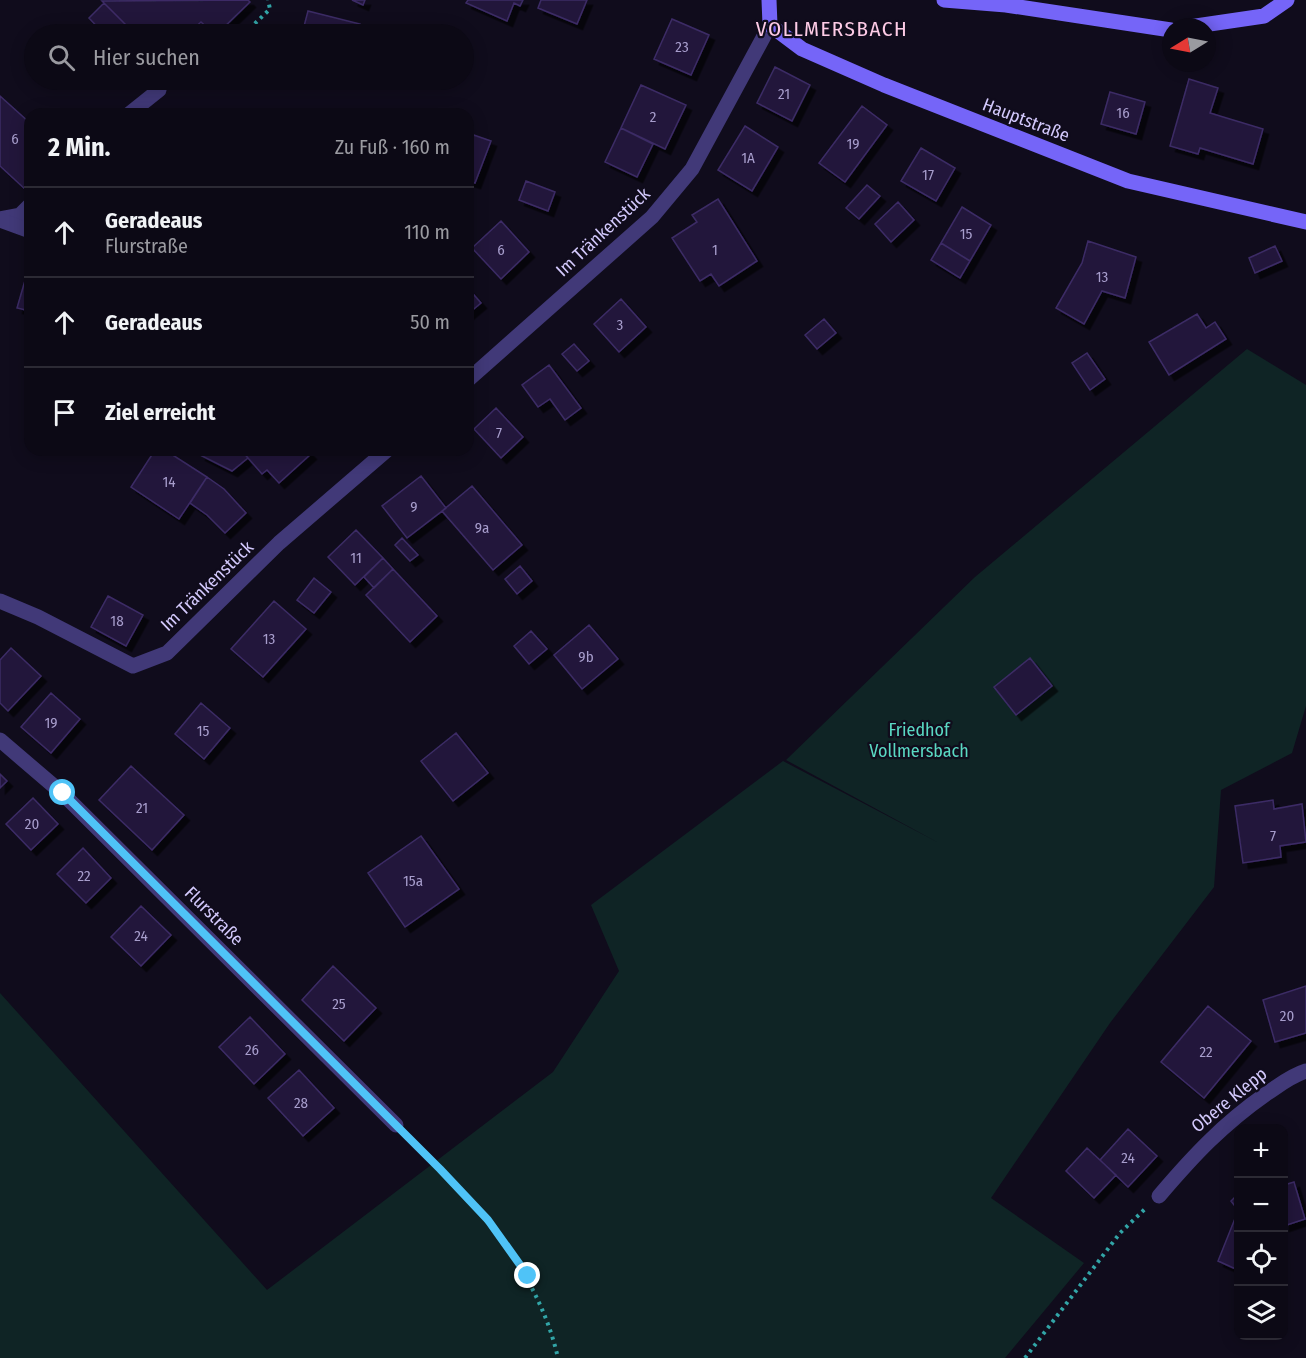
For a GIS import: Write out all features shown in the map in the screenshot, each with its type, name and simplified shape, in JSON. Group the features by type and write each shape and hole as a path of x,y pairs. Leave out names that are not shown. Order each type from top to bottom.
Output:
{"street":[{"path":"769,0 770,25"},
{"path":"944,0 1006,5 1162,29"},
{"path":"1216,23 1264,16 1287,0"},
{"name":"Hauptstraße","path":"770,25 802,49 884,85 1128,181 1306,222"},
{"name":"Im Tränkenstück","path":"474,375 652,217 692,169 770,25"},
{"path":"136,108 159,90"},
{"path":"0,220 20,215 24,211"},
{"path":"0,220 24,229"},
{"name":"Im Tränkenstück","path":"0,601 133,666 167,653 279,543 380,456"},
{"name":"Flurstraße","path":"0,740 63,793 396,1125"},
{"name":"Obere Klepp","path":"1159,1196 1203,1144 1235,1115 1291,1076 1306,1071"}],"path":[{"path":"254,24 270,9 267,0"},
{"path":"396,1125 488,1220 528,1276 558,1358"},
{"path":"1025,1358 1120,1233 1159,1196"},
{"path":"1032,1351 1034,1358"}],"green space":[{"name":"Friedhof Vollmersbach","path":"1247,349 1306,385 1306,706 1292,753 1221,790 1214,887 1110,1023 991,1198 1084,1263 1005,1358 0,1358 0,993 267,1290 553,1072 619,971 591,905 783,761 939,843 786,760 975,577"}],"building":[{"path":"248,0 250,2 227,24 203,24 201,22 199,24 125,24 102,1"},
{"path":"352,0 365,0 363,5"},
{"path":"468,0 523,0 520,6 514,3 507,21 466,3"},
{"path":"541,0 587,0 577,24 538,8"},
{"path":"104,3 125,24 95,24 89,18"},
{"path":"308,11 360,24 305,24"},
{"path":"672,19 709,35 691,75 654,59"},
{"path":"775,67 810,85 792,121 757,103"},
{"path":"1189,79 1218,88 1210,113 1263,129 1253,164 1200,148 1198,154 1170,146"},
{"path":"641,85 686,105 665,149 621,128"},
{"path":"1110,92 1145,102 1136,134 1101,124"},
{"path":"0,96 24,118 24,188 0,166"},
{"path":"862,106 887,125 845,182 819,163"},
{"path":"745,126 778,147 752,191 718,170"},
{"path":"621,128 653,144 637,177 605,162"},
{"path":"474,135 491,141 474,183"},
{"path":"921,148 955,168 936,201 901,181"},
{"path":"526,181 555,192 548,211 519,200"},
{"path":"867,185 880,196 859,219 846,208"},
{"path":"718,199 757,261 719,286 711,274 700,281 672,238 697,222 692,215"},
{"path":"898,202 914,220 891,242 875,224"},
{"path":"962,207 991,225 970,261 941,243"},
{"path":"501,221 529,252 501,279 474,250 474,246"},
{"path":"1088,241 1136,257 1125,298 1102,291 1084,324 1056,308 1082,263"},
{"path":"941,243 970,261 960,278 931,260"},
{"path":"1275,246 1282,261 1255,273 1249,258"},
{"path":"24,284 24,310 17,308"},
{"path":"474,295 481,303 474,309"},
{"path":"621,299 646,327 619,352 594,324"},
{"path":"1197,314 1206,328 1215,322 1226,339 1169,375 1149,342"},
{"path":"824,319 836,333 817,349 805,335"},
{"path":"574,344 589,361 577,371 562,354"},
{"path":"1087,353 1105,379 1090,390 1072,363"},
{"path":"549,365 581,408 565,420 550,399 538,407 522,385"},
{"path":"496,408 523,437 501,458 474,429"},
{"path":"151,456 174,456 207,477 179,519 131,487"},
{"path":"202,456 246,456 248,458 232,471"},
{"path":"246,456 309,456 279,483 267,470 262,474"},
{"path":"421,476 446,508 407,538 382,506"},
{"path":"207,477 224,489 246,513 225,533 207,515 190,503"},
{"path":"472,486 522,545 493,570 442,511"},
{"path":"356,530 383,558 355,585 328,557"},
{"path":"402,538 418,555 410,561 395,545"},
{"path":"383,558 393,569 374,588 364,577"},
{"path":"520,566 532,581 517,594 505,579"},
{"path":"393,569 437,616 410,642 366,595"},
{"path":"314,578 331,592 314,613 297,600"},
{"path":"108,596 143,615 126,646 91,627"},
{"path":"274,601 306,629 263,677 231,649"},
{"path":"589,625 618,659 582,689 554,655"},
{"path":"531,631 547,649 529,664 514,646"},
{"path":"11,648 41,676 8,711 0,703 0,660"},
{"path":"1030,658 1052,686 1016,715 994,687"},
{"path":"51,693 80,719 51,753 21,727"},
{"path":"201,703 230,728 204,759 175,734"},
{"path":"456,733 488,773 453,801 421,761"},
{"path":"131,766 184,815 152,850 99,800"},
{"path":"0,774 7,781 0,788"},
{"path":"33,798 58,824 31,850 6,824"},
{"path":"1273,800 1274,809 1302,804 1306,842 1280,846 1281,857 1243,863 1235,806"},
{"path":"421,836 459,889 405,927 368,873"},
{"path":"83,848 111,878 86,903 57,874"},
{"path":"141,906 171,935 141,966 111,937"},
{"path":"333,966 376,1008 344,1041 302,1000"},
{"path":"1306,986 1306,1033 1275,1042 1263,1000"},
{"path":"1208,1006 1251,1041 1204,1098 1161,1062"},
{"path":"250,1017 285,1054 254,1084 219,1047"},
{"path":"299,1070 334,1108 303,1136 268,1098"},
{"path":"1128,1129 1157,1156 1128,1187 1100,1160"},
{"path":"1087,1148 1116,1175 1094,1198 1066,1171"},
{"path":"1294,1182 1305,1219 1288,1225 1288,1184"},
{"path":"1234,1221 1234,1268 1218,1261"}],"district":[{"name":"VOLLMERSBACH","path":"832,29"}],"route":[{"path":"63,793 440,1169 488,1220 528,1276"}]}
